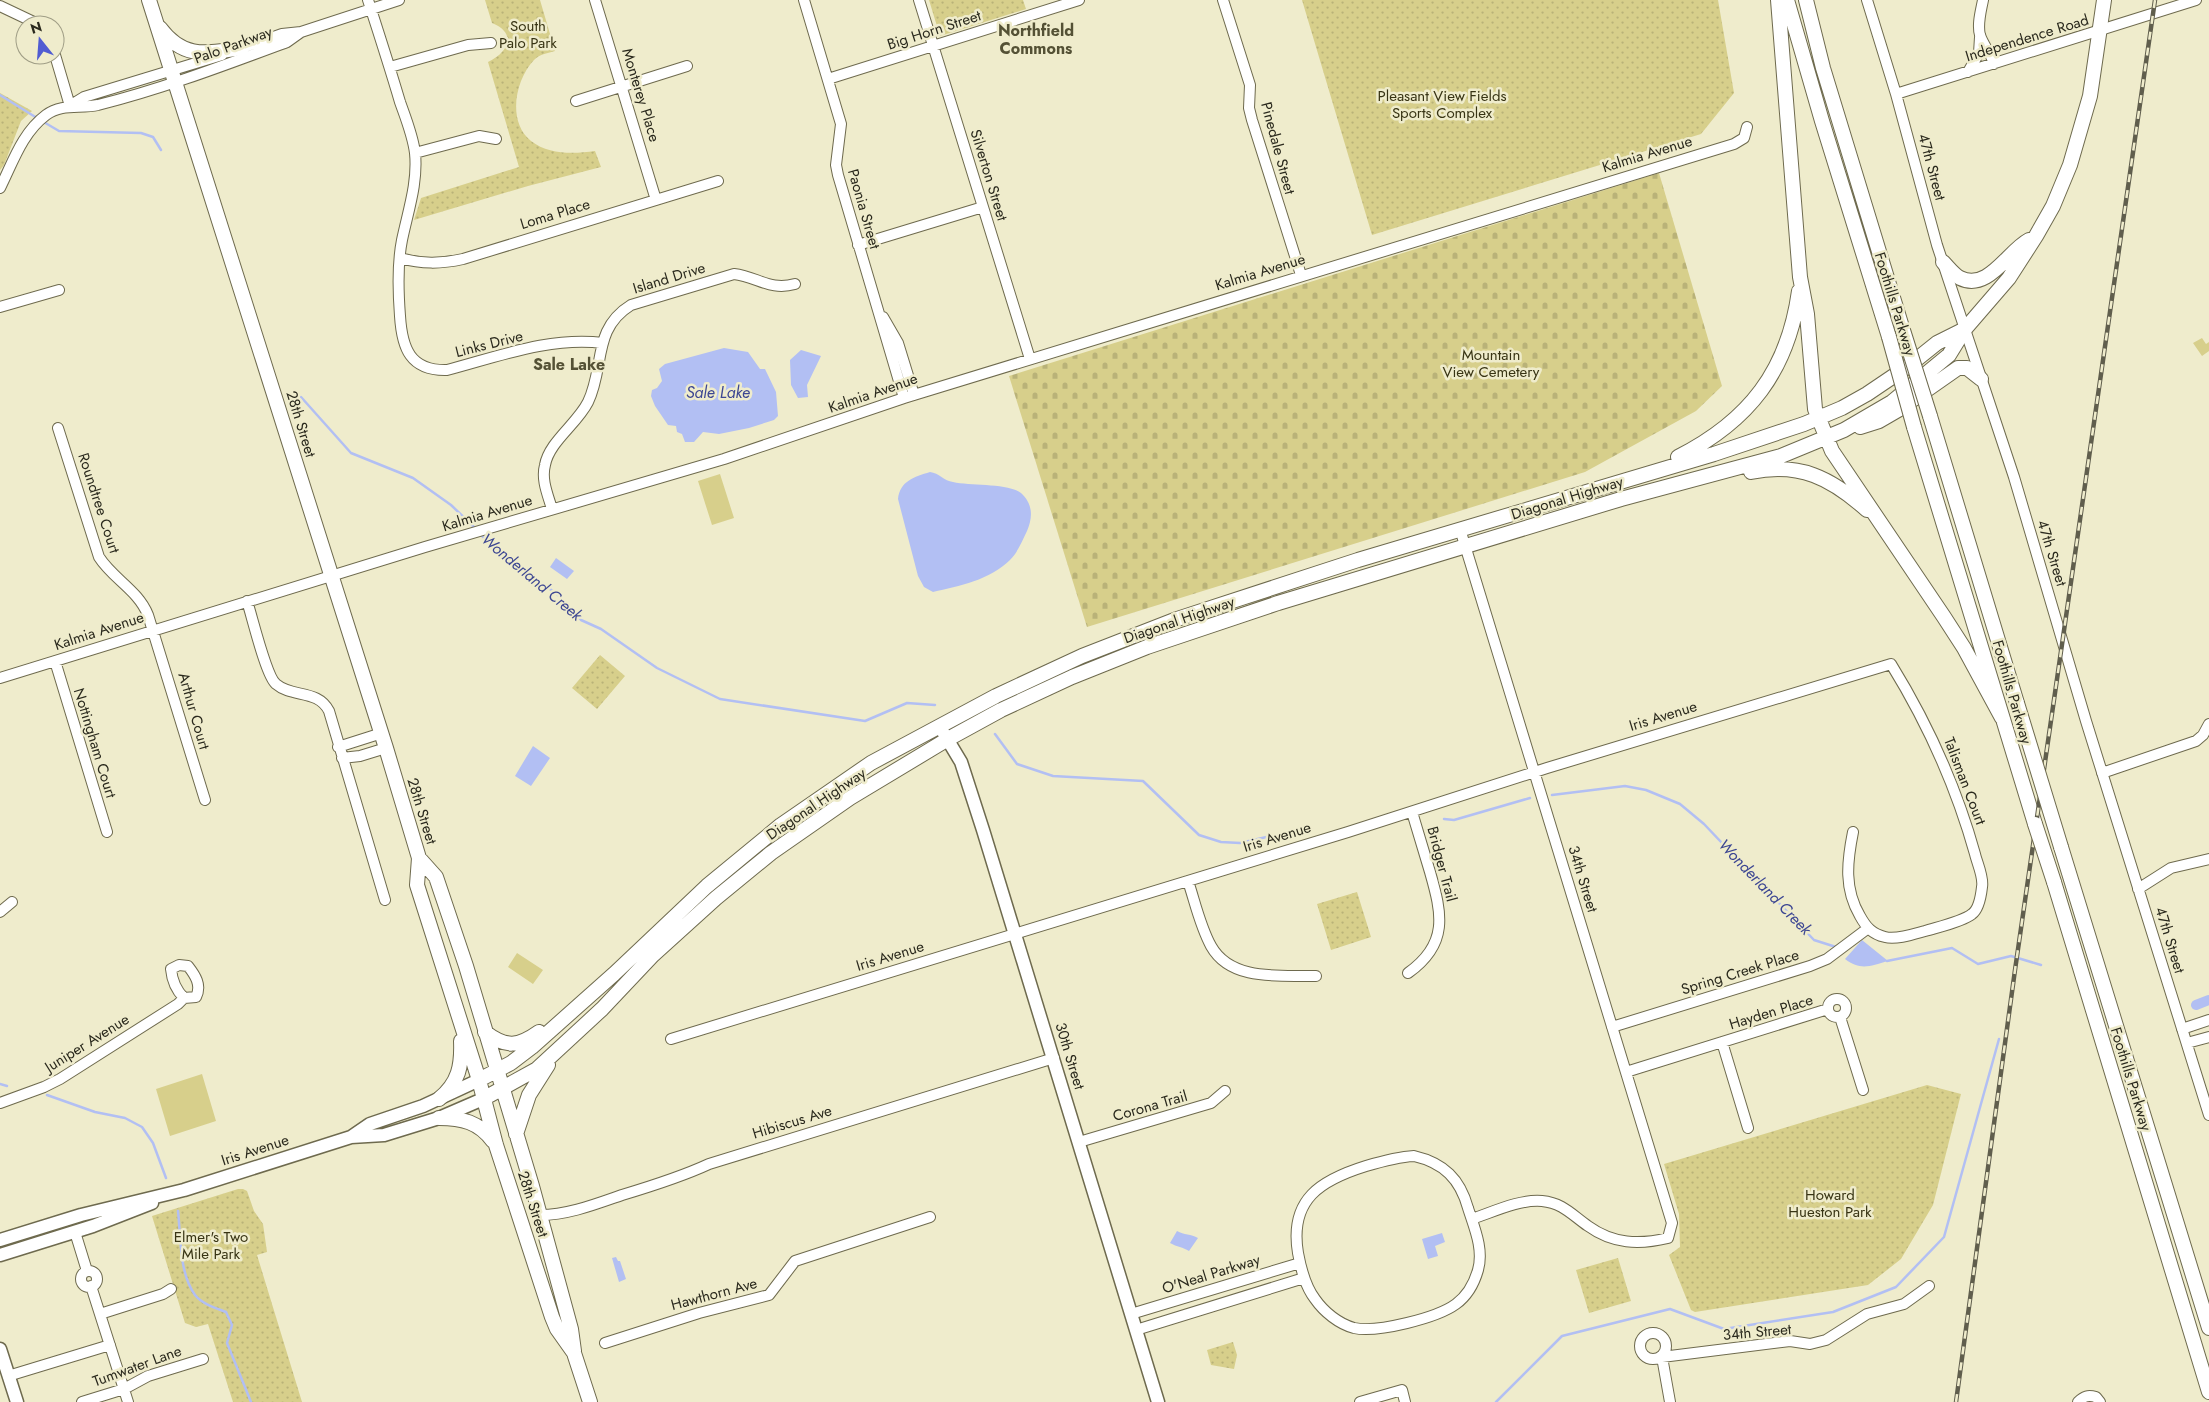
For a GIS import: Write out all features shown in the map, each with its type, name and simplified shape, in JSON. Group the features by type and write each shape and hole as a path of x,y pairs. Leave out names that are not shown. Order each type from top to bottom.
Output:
{"highway":[{"name":"28th Street","path":"149,0 382,733 419,858 417,885 461,1023 496,1145 552,1317 574,1353"},
{"path":"1778,0 1800,278 1807,314 1817,418 1826,438 1964,648 2002,718"},
{"name":"Foothills Parkway","path":"1787,0 2002,718 2054,882 2209,1392"},
{"name":"Foothills Parkway","path":"1806,0 1823,68 2209,1328"},
{"name":"Diagonal Highway","path":"483,1099 537,1069 602,1009 653,955 750,870 829,812 948,739 1001,710 1072,677 1182,635 1334,585 1628,497 1781,456 1844,430 1892,402 1949,354 1965,330 2008,278 2036,236 2060,190 2081,132 2090,96 2104,0"},
{"path":"156,22 172,41 190,52 206,53 242,48"},
{"path":"1943,262 1960,278 1974,282 1988,276 2024,242 2036,236"},
{"path":"1650,472 1706,443 1745,411 1760,392 1771,375 1788,337 1796,308 1800,278"},
{"name":"Diagonal Highway","path":"478,1080 497,1071 532,1047 614,974 707,886 774,830 871,763 1047,671 1126,637 1176,619 1460,529 1722,451 1817,418 1867,394 1938,343 1965,330"},
{"path":"1844,430 1879,421 1958,368 1967,368 1980,379"},
{"path":"1628,497 1653,496 1763,470 1795,469 1817,476 1839,487 1868,511 1883,527"},
{"path":"1176,619 1182,635"},
{"name":"28th Street","path":"419,858 436,877 466,966 540,1215 571,1329 574,1353 590,1402"},
{"path":"485,1032 498,1042 520,1042 532,1037 584,999"},
{"path":"439,1099 453,1086 461,1068 461,1023"},
{"path":"516,1134 529,1095 554,1054"},
{"path":"439,1118 457,1118 470,1122 484,1130 496,1145"}],"main road":[{"name":"30th Street","path":"939,726 961,762 1016,934 1158,1402"},
{"name":"Iris Avenue","path":"351,1137 370,1124 439,1099 478,1080"},
{"name":"Iris Avenue","path":"0,1240 81,1215 169,1194 351,1137 384,1134 439,1118 483,1099"},
{"name":"Iris Avenue","path":"0,1255 128,1214 169,1194"},
{"path":"0,1349 17,1402"}],"street":[{"name":"Palo Parkway","path":"172,77 287,42 300,32 370,4 399,0"},
{"name":"Monterey Place","path":"595,0 623,86 656,200"},
{"name":"Paonia Street","path":"804,0 841,124 836,165 838,175 878,310 909,396"},
{"name":"Silverton Street","path":"919,0 1030,359"},
{"name":"Big Horn Street","path":"828,79 1067,2 1079,0"},
{"name":"Pinedale Street","path":"1224,0 1250,85 1251,116 1300,275"},
{"name":"47th Street","path":"1867,0 1896,94 1943,262 1980,379 2014,477 2102,773 2209,1115"},
{"path":"1968,72 1979,53 1979,28 1983,0"},
{"name":"Independence Road","path":"1896,94 2196,0"},
{"path":"370,4 415,153 414,190 400,258"},
{"path":"0,6 19,15"},
{"name":"Palo Parkway","path":"172,77 242,48 287,33 300,32"},
{"path":"1980,37 1991,54 1994,64"},
{"path":"390,67 468,45 491,43"},
{"path":"58,65 70,106"},
{"path":"576,101 687,66"},
{"path":"1,184 29,129 48,113 70,106 84,97 172,77"},
{"name":"Kalmia Avenue","path":"0,678 492,527 552,509 585,502 724,459 909,396 1734,144 1744,138 1747,128"},
{"path":"415,153 478,136 496,139"},
{"name":"Loma Place","path":"400,258 421,263 443,263 718,181"},
{"path":"858,245 983,207"},
{"name":"Links Drive","path":"400,258 398,286 401,335 407,352 424,367 447,370 570,341 603,343"},
{"name":"Island Drive","path":"552,509 544,480 545,465 549,454 580,416 588,403 610,323 626,308 734,274 748,276 778,287 795,284"},
{"path":"0,307 59,290"},
{"name":"Roundtree Court","path":"58,428 99,557 109,570 139,599 145,607 154,630"},
{"name":"34th Street","path":"1460,529 1612,1027 1671,1213 1672,1223 1668,1238 1634,1243 1618,1241 1599,1234 1566,1208 1540,1201 1527,1202 1472,1219"},
{"path":"247,601 271,678 281,688 320,699 325,704 386,900"},
{"name":"Arthur Court","path":"154,630 205,800"},
{"name":"Nottingham Court","path":"55,661 106,832"},
{"name":"Iris Avenue","path":"671,1039 1412,812 1534,772 1891,664"},
{"name":"Talisman Court","path":"1863,932 1890,938 1916,934 1947,925 1972,914 1980,901 1983,884 1964,814 1932,736 1891,664"},
{"path":"2102,773 2196,741 2203,735 2209,724"},
{"path":"338,747 382,733"},
{"path":"342,758 360,756 386,748"},
{"name":"Bridger Trail","path":"1408,973 1430,953 1439,931 1440,917 1438,901 1412,812"},
{"path":"1853,832 1847,859 1848,886 1863,932"},
{"path":"2138,889 2171,868 2209,859"},
{"path":"1188,881 1209,943 1215,953 1230,965 1242,971 1257,974 1316,976"},
{"path":"0,899 12,902 0,912"},
{"name":"Spring Creek Place","path":"1612,1027 1810,966 1827,959 1863,932"},
{"name":"Juniper Avenue","path":"0,1103 44,1088 60,1079 178,1004 184,998"},
{"name":"Hayden Place","path":"1832,1000 1841,1000 1845,1004 1846,1010 1840,1017 1831,1016 1828,1010 1828,1005 1832,1000"},
{"name":"Hayden Place","path":"1626,1072 1828,1010"},
{"name":"Hayden Place","path":"1840,1017 1863,1090"},
{"path":"2182,1028 2209,1020"},
{"path":"2187,1044 2209,1037"},
{"name":"Hayden Place","path":"1722,1042 1748,1128"},
{"name":"Hibiscus Ave","path":"540,1215 556,1215 593,1205 690,1173 709,1164 1054,1058"},
{"name":"Corona Trail","path":"1079,1142 1211,1103 1225,1091"},
{"path":"1414,1156 1440,1165 1454,1176 1463,1191 1472,1219 1480,1251 1479,1269 1465,1296 1443,1312 1390,1328 1372,1330 1354,1328 1330,1315 1315,1300 1304,1278 1296,1241 1297,1227 1303,1209 1314,1192 1327,1180 1340,1174 1396,1157 1414,1156"},
{"name":"Hawthorn Ave","path":"605,1343 699,1313 769,1295 795,1261 930,1217"},
{"path":"75,1232 87,1271 82,1275 81,1280 85,1285 92,1286 128,1402"},
{"name":"O'Neal Parkway","path":"1132,1314 1300,1263"},
{"name":"O'Neal Parkway","path":"1136,1330 1304,1278"},
{"name":"34th Street","path":"1670,1402 1662,1357 1790,1342 1817,1343 1826,1340 1867,1314 1904,1304 1930,1286"},
{"path":"100,1314 163,1294 171,1289"},
{"path":"8,1376 110,1345"},
{"name":"Tumwater Lane","path":"82,1402 124,1389 148,1376 203,1359"},
{"path":"1360,1402 1402,1390 1405,1402"},
{"path":"2078,1402 2083,1397 2090,1396 2096,1397 2100,1402"}],"green space":[{"name":"South Palo Park","path":"485,0 540,0 555,51 536,58 527,68 522,78 516,101 519,123 523,133 538,146 570,153 595,151 601,167 528,186 414,220 421,198 519,167 488,62 505,48 507,37 500,27 492,23"},
{"path":"929,0 1023,0 1026,9 940,36"},
{"name":"Pleasant View Fields Sports Complex","path":"1302,0 1718,0 1734,93 1701,134 1372,235"},
{"path":"0,93 32,111 21,121 4,165 0,170"},
{"name":"Mountain View Cemetery","path":"1659,173 1722,386 1696,411 1585,472 1087,627 1009,376"},
{"path":"2202,338 2206,344 2209,342 2209,351 2202,356 2193,343"},
{"path":"720,474 734,518 712,525 698,481"},
{"path":"600,655 625,676 597,709 572,688"},
{"path":"1357,892 1371,937 1331,950 1317,904"},
{"path":"517,953 543,970 533,984 508,967"},
{"path":"202,1074 216,1121 170,1136 156,1089"},
{"name":"Howard Hueston Park","path":"1927,1085 1961,1094 1933,1205 1901,1259 1868,1285 1695,1312 1691,1310 1669,1255 1680,1247 1679,1214 1664,1164"},
{"name":"Elmer's Two Mile Park","path":"238,1189 247,1191 254,1211 263,1224 267,1252 257,1255 302,1402 233,1402 208,1324 196,1327 185,1323 152,1216"},
{"path":"1618,1258 1631,1301 1589,1313 1576,1270"},
{"path":"1233,1342 1237,1355 1234,1369 1211,1365 1207,1350"}],"water":[{"name":"Sale Lake","path":"724,348 748,352 760,369 765,369 776,392 778,416 774,420 749,428 719,434 703,432 694,442 685,442 682,434 677,432 676,426 668,425 655,406 651,396 652,390 657,388 662,381 659,369 665,364"},
{"path":"801,350 821,356 807,385 808,397 798,398 791,385 790,360"},
{"path":"930,472 953,482 999,486 1015,490 1025,497 1031,511 1027,531 1018,550 1002,567 974,581 933,592 924,587 918,576 898,499 899,493 905,484 913,478"},
{"path":"556,558 574,571 567,579 550,567"},
{"path":"533,746 550,758 531,786 515,776"},
{"path":"1862,940 1888,961 1871,966 1861,966 1845,959"},
{"path":"1177,1231 1198,1238 1189,1251 1170,1243"},
{"path":"1442,1233 1445,1242 1435,1246 1438,1256 1428,1259 1422,1239"},
{"path":"616,1257 620,1261 626,1279 619,1282 612,1258"}],"waterway":[{"name":"Wonderland Creek","path":"0,95 37,118"},
{"name":"Wonderland Creek","path":"42,121 59,131 141,133 153,137 161,150"},
{"name":"Wonderland Creek","path":"301,397 351,453 413,478 451,505 475,528"},
{"name":"Wonderland Creek","path":"480,534 497,550 558,595 581,620 601,629 657,668 720,699 865,721 907,703 935,705"},
{"name":"Wonderland Creek","path":"995,734 1017,764 1053,776 1143,781 1199,835 1221,842 1240,843 1271,836"},
{"name":"Wonderland Creek","path":"1552,795 1625,786 1646,790 1680,804 1704,824 1814,940 1836,947"},
{"name":"Wonderland Creek","path":"1444,819 1454,820 1530,798"},
{"name":"Wonderland Creek","path":"1887,961 1952,948 1978,964 2011,956 2041,965"},
{"path":"2196,1005 2209,1000"},
{"path":"1496,1402 1562,1336 1670,1309 1724,1329 1833,1312 1896,1287 1944,1237 1999,1039"},
{"path":"0,1084 7,1086"},
{"path":"47,1095 95,1112 125,1118 142,1127 153,1143 166,1178"},
{"path":"178,1211 183,1266 186,1276 195,1295 201,1301 226,1312 232,1325 227,1343 251,1402"}],"railway":[{"path":"1956,1402 2015,970 2155,0"}],"district":[{"name":"Northfield Commons","path":"1036,39"},
{"name":"Sale Lake","path":"569,364"}]}
